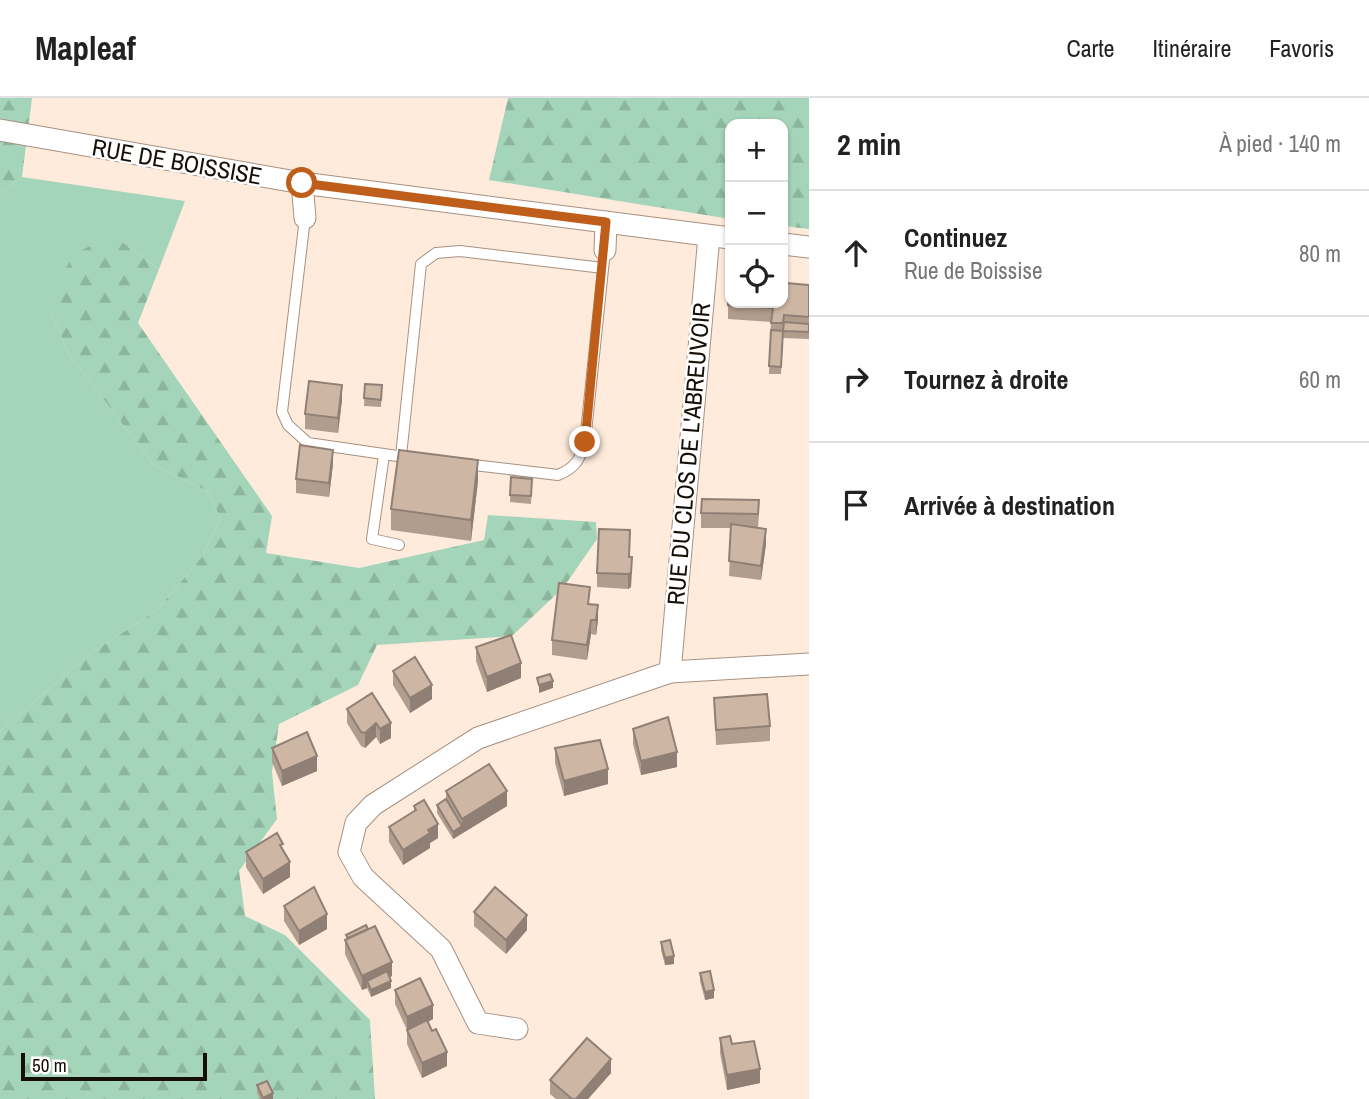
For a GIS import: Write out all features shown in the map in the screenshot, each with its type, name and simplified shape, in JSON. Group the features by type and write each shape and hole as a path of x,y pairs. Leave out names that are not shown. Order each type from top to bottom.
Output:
{"street":[{"name":"RUE DE BOISSISE","path":"0,130 302,183 720,237"},
{"path":"302,183 305,218"},
{"path":"604,259 606,222"},
{"name":"RUE DU CLOS DE L'ABREUVOIR","path":"670,671 720,237"},
{"path":"788,245 809,247"},
{"path":"517,1029 478,1023 441,950 363,877 349,852 356,823 373,805 478,738 670,671 809,664"}],"lane":[{"path":"305,218 282,412 288,425 308,443 427,460"},
{"path":"401,456 421,264 436,253 460,251 604,259 585,442 581,458 570,470 558,475 453,463"},
{"path":"384,454 372,539 400,545"}],"green space":[{"path":"0,98 32,98 22,177 0,194"},
{"path":"508,98 809,98 809,229 788,227 788,119 725,119 725,218 489,180"},
{"path":"22,177 185,201 159,269 121,241 51,313 69,354 153,464 207,491 221,519 201,558 156,611 91,653 0,731 0,194"},
{"path":"121,241 159,269 138,323 272,516 266,553 359,568 484,540 488,515 596,522 597,539 563,588 512,636 377,645 358,685 279,724 272,772 277,819 239,871 245,916 285,935 370,1020 375,1099 0,1099 0,731 91,653 156,611 201,558 221,519 207,491 153,464 69,354 51,313 64,271 70,261 89,247"}],"building":[{"path":"788,283 809,285 809,317 784,315 783,323 771,323 773,308 788,308"},
{"path":"784,322 809,324 809,332 783,331"},
{"path":"771,330 783,331 781,367 769,366"},
{"path":"309,381 342,385 338,418 305,414"},
{"path":"365,384 382,385 381,400 364,398"},
{"path":"300,445 333,450 329,483 296,479"},
{"path":"399,450 478,460 471,520 391,509"},
{"path":"511,477 532,479 531,496 510,495"},
{"path":"702,499 759,500 758,514 701,513"},
{"path":"731,524 766,529 761,566 729,561"},
{"path":"599,529 630,530 631,573 597,573"},
{"path":"559,583 590,587 588,604 598,605 596,620 591,620 587,645 552,640"},
{"path":"511,635 521,663 487,677 476,647"},
{"path":"415,657 432,685 410,698 393,671"},
{"path":"550,674 553,681 539,685 537,678"},
{"path":"372,693 391,723 380,729 376,723 365,733 361,732 347,709"},
{"path":"767,694 770,726 716,730 714,698"},
{"path":"668,717 677,752 641,761 633,729"},
{"path":"307,732 317,756 282,771 272,748"},
{"path":"600,740 608,769 564,781 555,748"},
{"path":"489,764 507,791 462,819 446,791"},
{"path":"446,799 462,826 453,832 437,805"},
{"path":"424,800 438,824 428,830 430,833 403,850 389,827 416,810 414,806"},
{"path":"277,833 283,844 280,845 290,862 263,879 246,852"},
{"path":"314,887 327,914 299,931 284,906"},
{"path":"495,887 527,915 506,940 474,912"},
{"path":"366,925 368,929 348,938 346,935"},
{"path":"375,926 392,962 362,976 345,940"},
{"path":"670,940 674,956 665,958 661,942"},
{"path":"387,971 391,981 371,990 367,981"},
{"path":"710,971 714,990 705,992 700,973"},
{"path":"420,978 433,1005 407,1017 395,990"},
{"path":"427,1020 432,1031 436,1029 447,1052 422,1063 407,1030"},
{"path":"730,1036 732,1044 754,1041 760,1069 727,1075 720,1038"},
{"path":"587,1038 611,1059 576,1099 572,1099 550,1080"},
{"path":"267,1081 273,1093 263,1098 257,1085"}],"route":[{"path":"302,183 606,222 585,442"}]}
